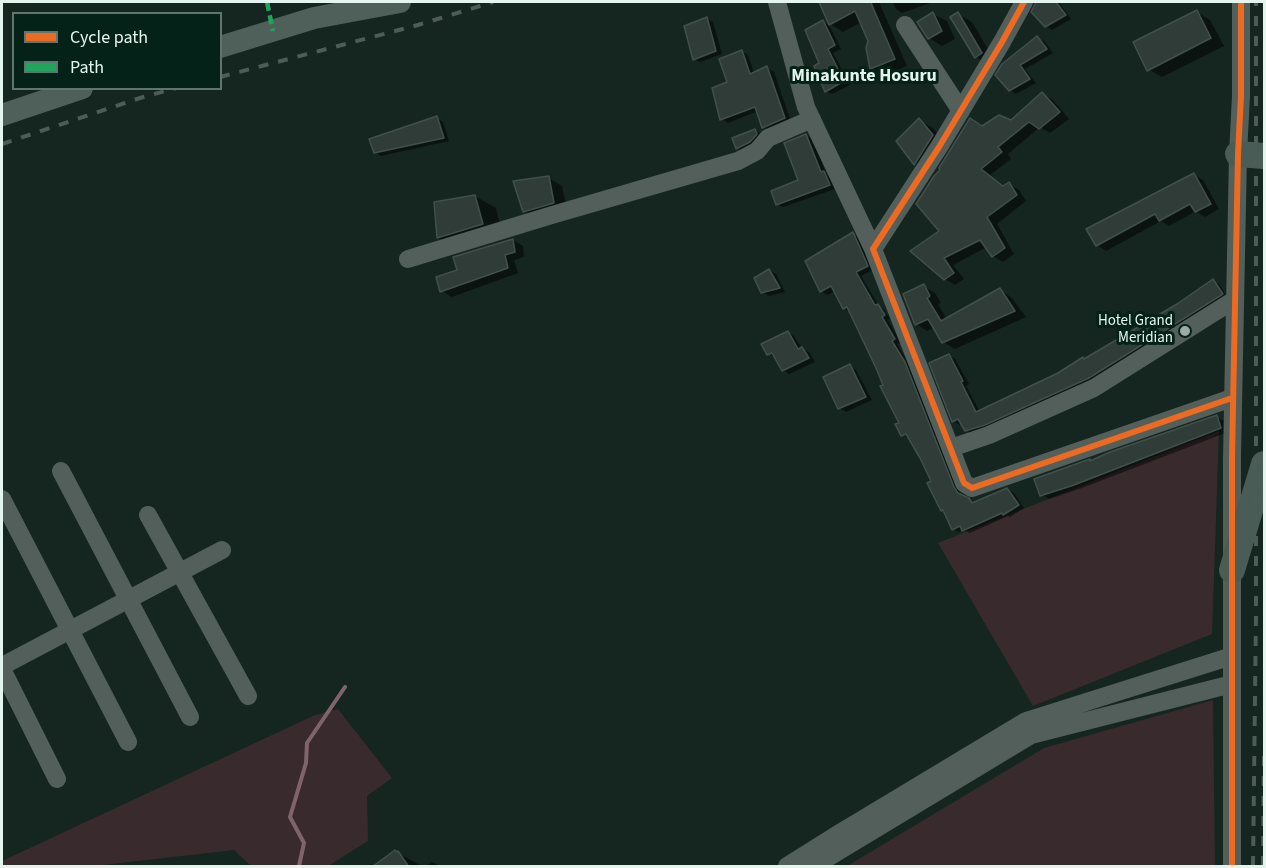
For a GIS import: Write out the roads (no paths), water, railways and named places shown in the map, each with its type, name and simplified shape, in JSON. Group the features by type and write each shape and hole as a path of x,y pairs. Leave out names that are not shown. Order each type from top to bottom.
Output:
{"highway":[{"path":"1238,154 1264,156"},
{"path":"1232,570 1264,464"}],"main road":[{"path":"222,45 314,18 400,2"},
{"path":"2,115 76,90"}],"street":[{"path":"777,2 806,107 873,249 964,483 972,488 1232,398"},
{"path":"873,249 961,111 1024,2"},
{"path":"1232,867 1232,398 1241,96 1241,2"},
{"path":"905,25 961,111"},
{"path":"408,259 738,161 757,151 768,138 812,119"},
{"path":"951,448 989,435 1094,388 1234,300"},
{"path":"61,471 190,717"},
{"path":"2,499 128,742"},
{"path":"148,515 248,696"},
{"path":"57,779 2,668 222,550"},
{"path":"787,867 838,834 1031,728 1232,656"},
{"path":"814,867 1031,728 1232,684"}],"waterway":[{"path":"299,866 304,843 290,817 306,763 307,743 345,687"}],"railway":[{"path":"222,76 418,25 493,2"},
{"path":"1253,866 1256,614 1256,2"},
{"path":"2,144 169,90"},
{"path":"1263,866 1264,747"}],"place":[{"name":"Hotel Grand Meridian","path":"1185,331"}],"district":[{"name":"Minakunte Hosuru","path":"864,77"}]}
